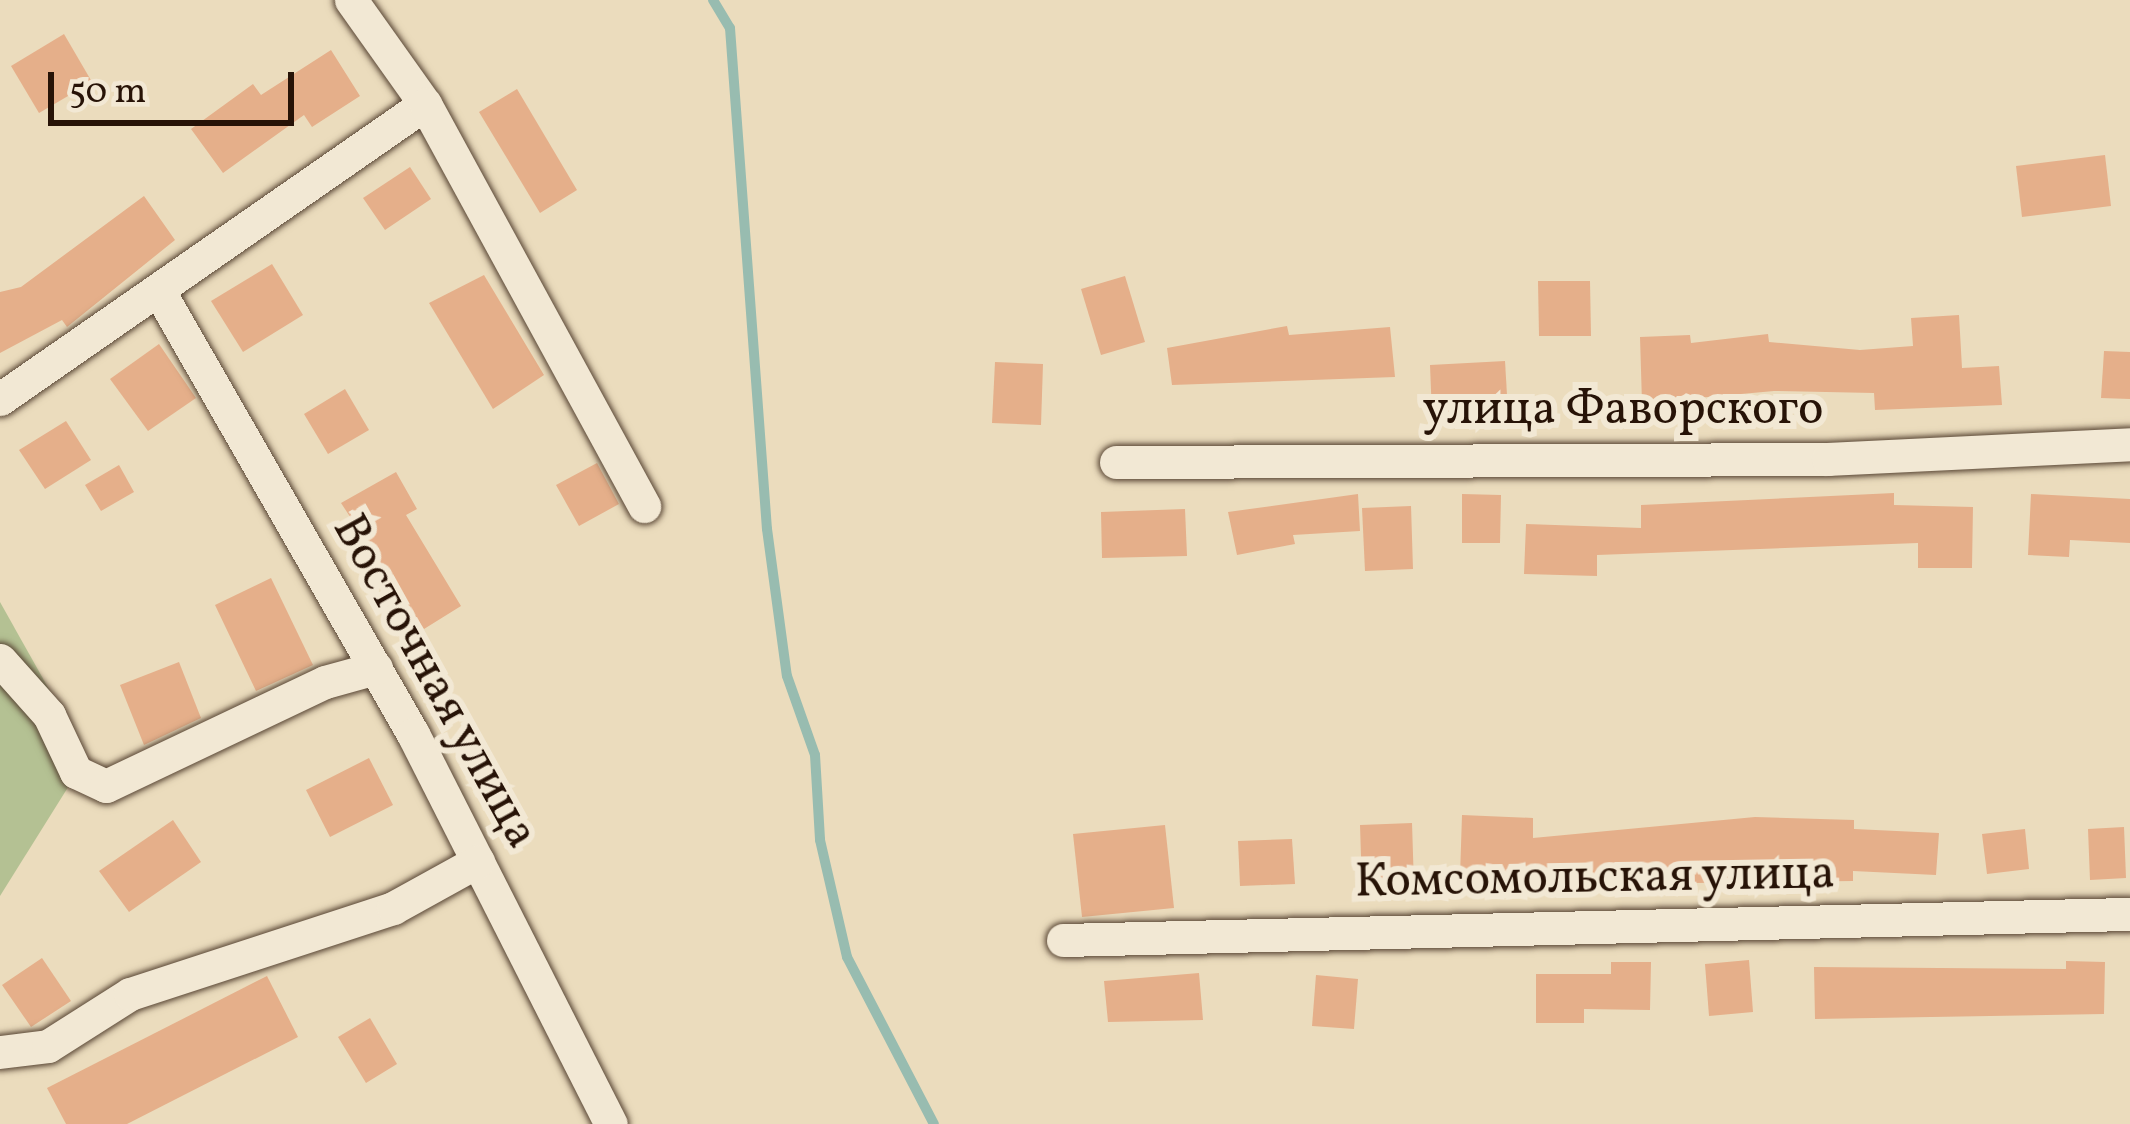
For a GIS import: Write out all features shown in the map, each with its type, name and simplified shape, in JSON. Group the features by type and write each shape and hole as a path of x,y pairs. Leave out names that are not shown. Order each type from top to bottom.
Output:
{"street":[{"path":"351,0 424,104 644,506"},
{"path":"0,399 160,293 424,104"},
{"name":"Восточная улица","path":"160,293 376,668 611,1124"},
{"name":"улица Фаворского","path":"1116,462 1828,459 2130,444"},
{"path":"0,660 49,715 76,772 106,786 139,776 325,682 376,668"},
{"path":"0,1052 49,1046 130,994 393,908 478,861"},
{"name":"Комсомольская улица","path":"1063,940 2130,914"}],"green space":[{"path":"0,602 87,757 0,896"}],"building":[{"path":"64,34 92,82 39,113 11,66"},
{"path":"331,50 360,96 312,127 304,115 223,173 191,129 253,84 261,95"},
{"path":"517,89 577,190 540,213 479,112"},
{"path":"2105,155 2111,206 2022,217 2016,166"},
{"path":"410,167 431,199 385,230 363,198"},
{"path":"144,196 175,240 67,327 62,320 0,353 0,292 21,287"},
{"path":"272,264 303,315 243,352 211,301"},
{"path":"484,275 544,375 493,409 429,303"},
{"path":"1125,276 1145,342 1101,355 1081,289"},
{"path":"1538,281 1590,281 1591,336 1539,336"},
{"path":"1959,315 1962,368 1999,366 2002,405 1875,410 1874,393 1774,391 1642,403 1640,337 1690,335 1691,343 1768,334 1769,342 1860,350 1913,346 1911,318"},
{"path":"1287,326 1289,335 1390,327 1395,377 1172,385 1167,348"},
{"path":"159,344 196,398 148,431 110,379"},
{"path":"2104,351 2130,352 2130,399 2101,398"},
{"path":"1505,361 1508,412 1432,416 1430,365"},
{"path":"995,362 1043,364 1041,425 992,423"},
{"path":"345,389 369,430 328,454 304,414"},
{"path":"66,421 91,460 45,489 19,450"},
{"path":"597,463 619,504 579,526 556,485"},
{"path":"119,465 134,492 101,511 85,485"},
{"path":"396,472 417,509 406,515 461,606 424,629 341,503"},
{"path":"1894,493 1894,505 1973,507 1972,568 1918,568 1918,543 1597,555 1597,576 1524,574 1526,524 1641,528 1641,505"},
{"path":"1358,494 1360,531 1293,535 1295,544 1237,555 1228,512"},
{"path":"1462,494 1501,495 1500,543 1462,543"},
{"path":"2031,494 2130,499 2130,543 2070,540 2069,557 2028,555"},
{"path":"1411,506 1413,569 1365,571 1362,508"},
{"path":"1185,509 1187,556 1102,558 1101,512"},
{"path":"271,578 313,665 256,691 215,605"},
{"path":"179,662 201,718 144,745 120,685"},
{"path":"369,758 393,805 330,837 306,790"},
{"path":"1462,815 1533,818 1533,838 1755,817 1854,820 1854,829 1939,833 1936,875 1853,871 1853,881 1693,883 1692,876 1564,888 1563,880 1460,876"},
{"path":"173,820 201,862 129,912 99,871"},
{"path":"1412,823 1414,886 1362,887 1360,825"},
{"path":"1165,825 1174,908 1082,917 1073,834"},
{"path":"2124,827 2126,878 2090,880 2088,829"},
{"path":"2025,829 2029,869 1987,874 1982,834"},
{"path":"1292,839 1295,884 1240,886 1238,841"},
{"path":"42,958 71,1001 31,1027 2,985"},
{"path":"1749,960 1753,1012 1709,1016 1705,964"},
{"path":"2066,961 2105,962 2104,1014 1815,1019 1814,967 2066,969"},
{"path":"1611,962 1651,962 1650,1010 1584,1009 1584,1023 1536,1023 1536,974 1611,974"},
{"path":"1199,973 1203,1020 1108,1022 1104,981"},
{"path":"1316,975 1358,979 1354,1029 1312,1026"},
{"path":"267,976 298,1037 127,1124 66,1124 47,1088"},
{"path":"370,1018 397,1064 366,1083 338,1037"}],"waterway":[{"path":"713,0 730,28 767,529 787,676 815,755 820,840 847,957 934,1124"}]}
